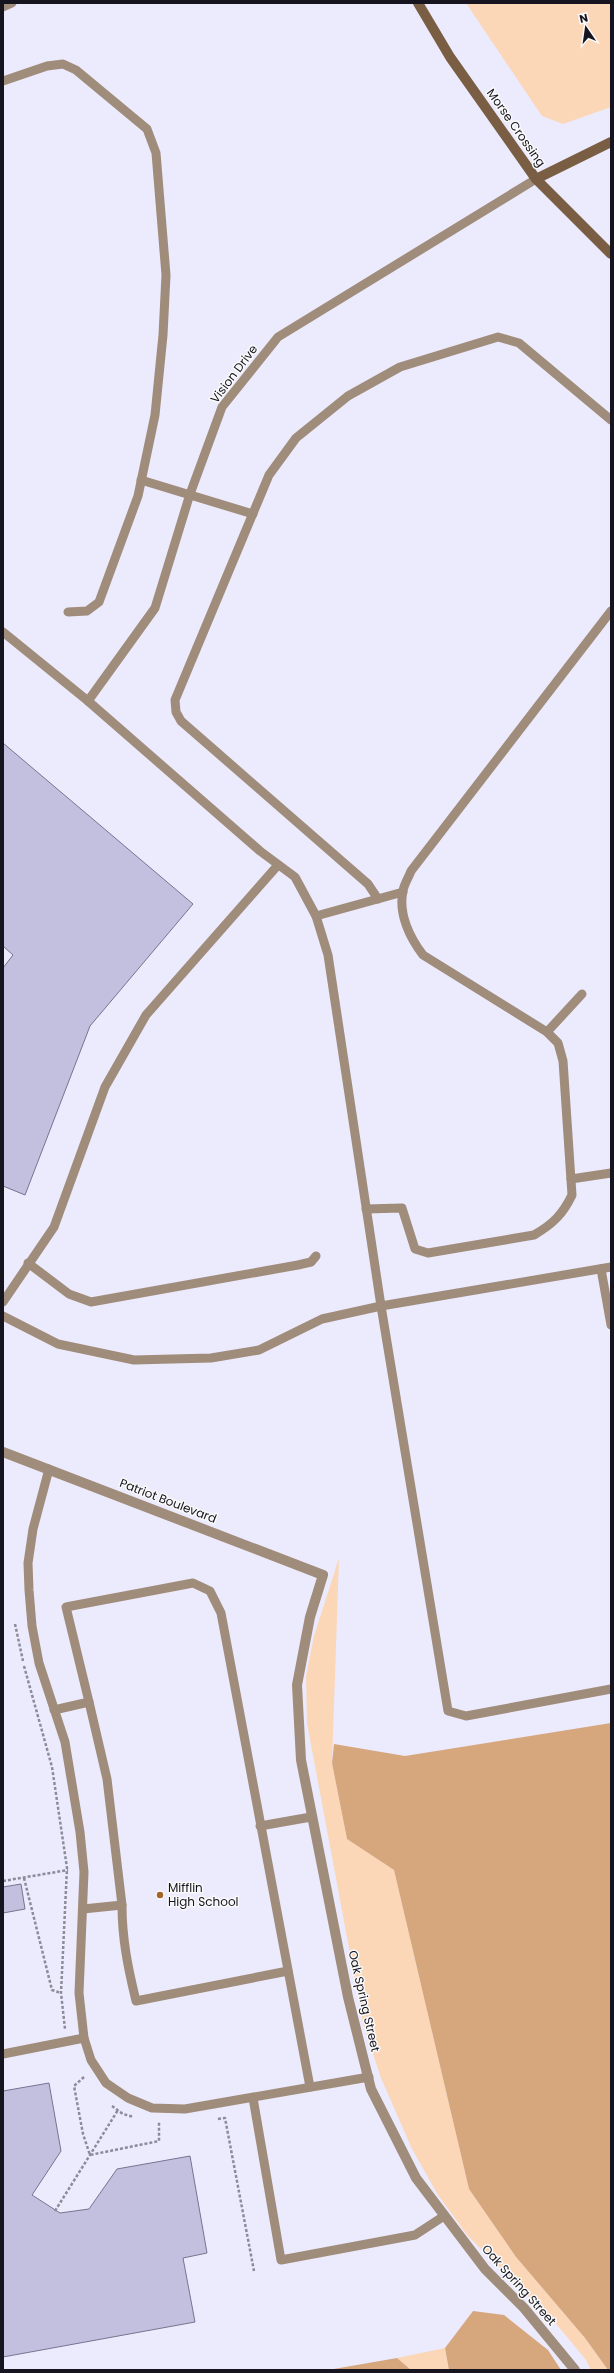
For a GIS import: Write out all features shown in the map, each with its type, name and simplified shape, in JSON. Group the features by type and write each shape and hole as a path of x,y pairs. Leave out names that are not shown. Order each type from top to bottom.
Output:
{"main road":[{"name":"Morse Crossing","path":"418,3 450,57 536,179 611,254"},
{"path":"536,179 611,142"}],"street":[{"name":"Patriot Boulevard","path":"3,1452 323,1575"},
{"name":"Oak Spring Street","path":"323,1575 310,1618 297,1685 301,1760 348,1997 371,2089 416,2178 485,2269 524,2308 575,2370"}],"lane":[{"path":"3,7 12,3"},
{"path":"3,81 47,66 63,64 76,70 147,129 156,153 166,275 163,335 155,415 138,496 99,602 87,611 68,612"},
{"name":"Vision Drive","path":"88,701 155,608 190,494 222,407 278,337 536,179"},
{"path":"378,899 368,884 181,721 176,712 175,700 269,475 296,438 348,396 400,367 498,337 519,343 611,420"},
{"path":"141,480 253,514"},
{"path":"366,1209 402,1208 415,1249 428,1253 534,1235 550,1226 563,1213 572,1195 563,1062 558,1043 547,1032 423,955 410,937 404,915 403,892 411,871 611,611"},
{"path":"3,632 88,701 278,865 295,877 316,916 328,954 380,1306 448,1711 466,1716 611,1689"},
{"path":"3,1302 28,1262 54,1227 105,1087 146,1015 278,865"},
{"path":"316,916 403,892"},
{"path":"547,1032 582,994"},
{"path":"571,1179 611,1173"},
{"path":"28,1262 69,1294 91,1302 298,1265 311,1262 316,1256"},
{"path":"3,1316 58,1344 134,1360 211,1358 259,1350 322,1319 380,1306 611,1267"},
{"path":"601,1269 611,1325"},
{"path":"49,1469 32,1529 28,1563 28,1590 32,1626 39,1663 65,1742 80,1832 84,1872 79,1993 84,2038 91,2060 106,2083 128,2098 152,2108 185,2109 369,2077"},
{"path":"288,1971 136,2000 126,1961 122,1933 122,1906 107,1779 66,1607 193,1583 210,1591 221,1613 310,2087"},
{"path":"54,1710 89,1702"},
{"path":"260,1826 311,1816"},
{"path":"83,1909 122,1906"},
{"path":"3,2054 84,2038"},
{"path":"252,2098 281,2260 415,2235 444,2216"}],"path":[{"path":"15,1624 27,1682 52,1767 68,1870 61,1993 67,2042"},
{"path":"3,1881 68,1870"},
{"path":"24,1878 52,1990 61,1993"},
{"path":"81,2073 88,2082"},
{"path":"84,2076 74,2086 83,2134 90,2155"},
{"path":"107,2102 123,2114 136,2118"},
{"path":"55,2211 118,2110"},
{"path":"211,2120 225,2118 254,2271"},
{"path":"154,2122 165,2123"},
{"path":"90,2155 159,2141 159,2122"}],"shaded area":[{"path":"466,3 611,3 611,107 563,124 542,116"},
{"path":"339,1558 332,1763 347,1839 394,1870 469,2189 516,2257 585,2338 608,2370 591,2370 586,2360 558,2326 468,2236 438,2195 412,2149 381,2078 363,2023 307,1723 306,1676 314,1636"},
{"path":"611,1723 611,2370 608,2370 585,2338 516,2257 469,2189 394,1870 347,1839 332,1763 334,1744 405,1756"},
{"path":"473,2311 504,2315 548,2350 561,2370 449,2370 445,2348"},
{"path":"445,2348 449,2370 411,2370 397,2358"},
{"path":"397,2358 411,2370 328,2370"}],"building":[{"path":"3,743 193,904 90,1026 25,1195 3,1186 3,968 13,955 3,946"},
{"path":"21,1884 25,1909 3,1913 3,1887"},
{"path":"49,2083 61,2151 32,2195 60,2213 89,2209 117,2169 190,2156 207,2253 183,2258 195,2322 3,2357 3,2091"}],"place":[{"name":"Mifflin High School","path":"160,1895"}]}
